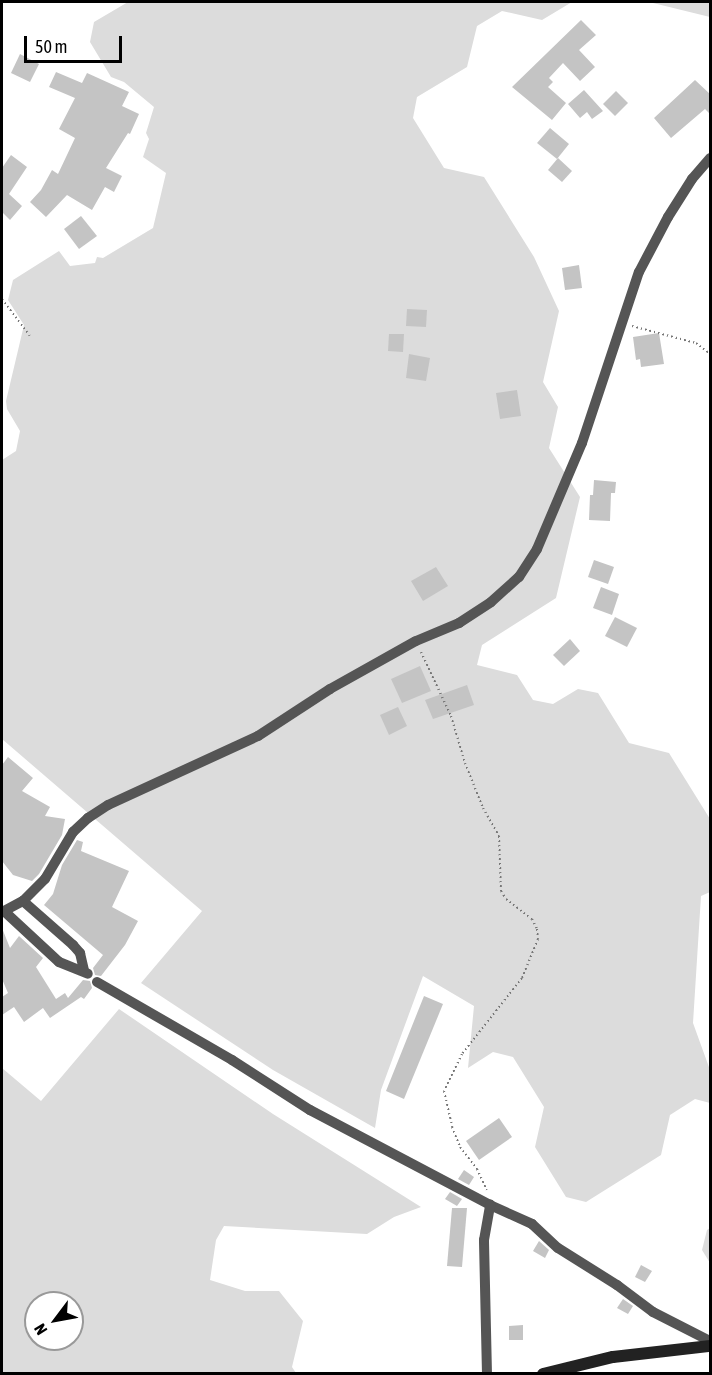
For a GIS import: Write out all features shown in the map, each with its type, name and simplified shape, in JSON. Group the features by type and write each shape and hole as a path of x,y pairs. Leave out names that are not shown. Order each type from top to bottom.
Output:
{"main road":[{"path":"543,1374 613,1357 711,1343"}],"street":[{"path":"23,901 80,953 86,973 59,962 3,912 23,901 54,869 73,832 88,818 108,805 258,736 330,689 416,641 459,623 491,602 519,577 537,549 582,443 639,272 668,217 692,179 711,158"},
{"path":"97,982 222,1054 310,1110 490,1205 532,1224 558,1248 617,1285 653,1312 711,1343"},
{"path":"487,1374 488,1300 484,1240 490,1205"}],"path":[{"path":"2,299 30,336"},
{"path":"621,323 696,343 711,354"},
{"path":"416,641 452,716 465,763 483,808 499,836 501,891 506,899 532,919 537,929 538,939 522,978 462,1054 444,1091 460,1147 486,1185 490,1205"}],"shaded area":[{"path":"128,2 572,2 542,20 502,11 477,26 467,67 417,97 413,118 444,168 484,177 534,257 559,311 543,382 558,407 549,448 580,497 556,598 482,645 477,665 517,675 533,700 553,704 578,689 598,693 629,743 669,753 710,819 710,892 701,896 693,1023 710,1070 710,1103 695,1099 670,1115 661,1155 586,1202 566,1197 535,1147 544,1107 513,1057 493,1052 468,1068 474,1006 423,976 381,1090 375,1128 273,1070 141,983 202,911 2,739 2,460 16,451 20,431 7,409 6,401 24,325 8,300 13,280 59,251 70,266 95,263 97,257 103,258 153,228 166,173 143,157 149,139 146,133 154,107 124,82 111,77 90,42 94,22"},
{"path":"651,2 710,2 710,17 653,3"},
{"path":"119,1009 273,1114 421,1207 394,1217 367,1234 224,1226 216,1240 210,1280 245,1291 279,1291 303,1321 292,1367 296,1373 2,1373 2,1068 41,1101"},
{"path":"710,1228 710,1263 702,1250 707,1230"}],"building":[{"path":"581,20 596,35 579,50 595,67 580,81 563,63 549,78 553,82 548,87 566,103 552,120 512,87"},
{"path":"20,54 39,64 30,82 11,73"},
{"path":"56,72 82,83 87,73 129,92 122,106 139,114 130,134 128,133 106,168 122,176 114,192 105,187 92,210 67,195 46,217 30,202 41,190 52,170 58,174 75,138 59,129 75,98 49,87"},
{"path":"695,80 711,95 711,115 705,109 671,138 654,118"},
{"path":"584,90 603,111 592,119 587,112 580,118 568,104"},
{"path":"616,91 628,103 615,116 603,104"},
{"path":"550,128 569,144 557,159 537,143"},
{"path":"11,155 27,167 9,194 22,206 10,220 2,212 2,168"},
{"path":"558,158 572,171 562,182 548,170"},
{"path":"81,216 97,236 79,249 64,229"},
{"path":"579,265 582,288 565,290 562,268"},
{"path":"407,309 427,310 426,327 406,326"},
{"path":"659,333 664,364 641,367 640,359 636,360 633,337"},
{"path":"389,334 404,334 403,352 388,351"},
{"path":"409,354 430,358 426,381 406,378"},
{"path":"517,390 521,416 500,419 496,393"},
{"path":"594,480 616,482 615,493 611,493 610,521 589,520 590,495 593,495"},
{"path":"594,560 614,567 608,584 588,577"},
{"path":"436,567 448,586 423,601 411,581"},
{"path":"601,587 619,594 612,615 593,608"},
{"path":"615,617 637,628 627,647 605,636"},
{"path":"570,639 580,651 564,666 553,655"},
{"path":"420,666 431,691 402,703 391,679"},
{"path":"467,685 474,705 433,719 425,700"},
{"path":"398,707 407,726 389,735 380,715"},
{"path":"8,757 33,778 22,791 50,807 45,816 65,819 62,835 39,874 32,881 13,875 2,861 2,765"},
{"path":"77,840 83,842 81,851 129,871 112,907 138,921 125,945 101,976 95,975 93,968 103,955 44,905 53,894 62,865"},
{"path":"2,928 10,948 19,936 43,958 36,967 56,999 65,993 68,998 83,980 90,981 92,988 84,999 81,997 50,1018 43,1008 24,1022 14,1007 2,1015 2,997 8,993 2,979"},
{"path":"424,996 443,1004 404,1099 386,1091"},
{"path":"499,1118 512,1137 479,1160 466,1141"},
{"path":"464,1170 474,1177 469,1185 458,1179"},
{"path":"450,1192 462,1199 457,1206 445,1199"},
{"path":"452,1208 467,1208 462,1267 447,1266"},
{"path":"539,1241 549,1250 545,1258 533,1251"},
{"path":"641,1265 652,1271 645,1282 635,1277"},
{"path":"623,1299 633,1306 628,1314 617,1308"},
{"path":"523,1325 523,1340 509,1340 509,1326"}]}
